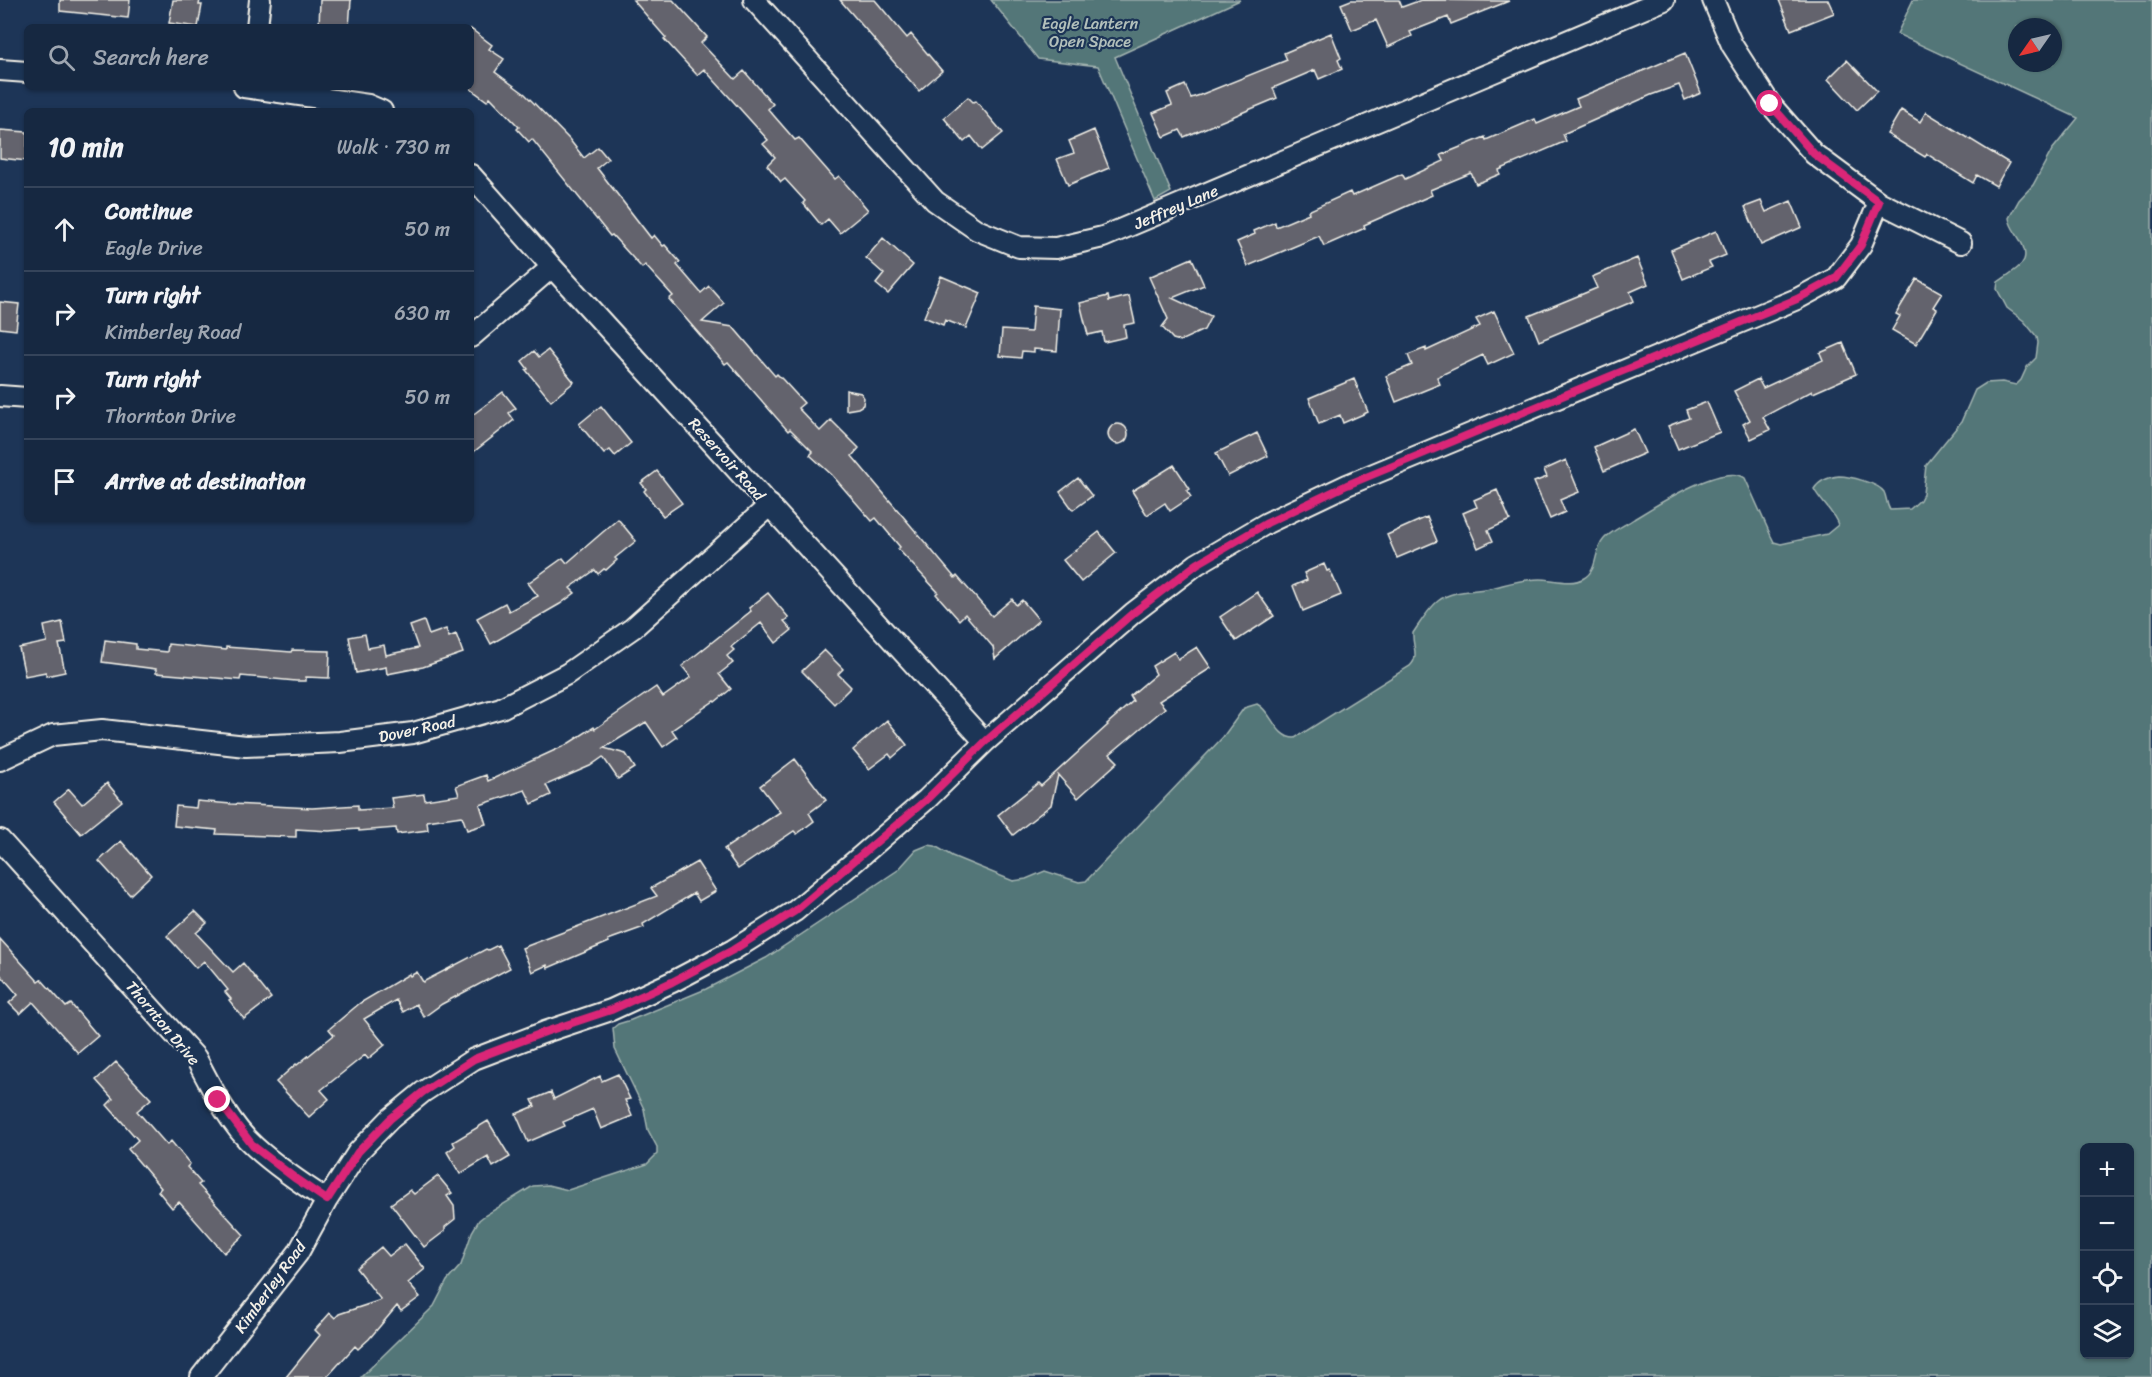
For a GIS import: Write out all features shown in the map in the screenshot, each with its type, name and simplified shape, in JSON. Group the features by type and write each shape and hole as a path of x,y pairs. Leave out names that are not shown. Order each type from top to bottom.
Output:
{"street":[{"path":"258,24 260,0"},
{"name":"Jeffrey Lane","path":"754,0 935,201 977,230 1019,247 1056,248 1103,237 1664,0"},
{"path":"1713,0 1732,45 1770,104 1814,154 1879,202 1960,243"},
{"path":"0,70 24,72"},
{"path":"271,90 375,108"},
{"name":"Reservoir Road","path":"474,178 985,742"},
{"name":"Kimberley Road","path":"201,1377 298,1253 327,1200 358,1152 390,1119 423,1092 474,1059 611,1010 672,982 733,950 795,911 927,799 985,742 1133,613 1197,564 1267,523 1358,480 1797,299 1836,278 1861,245 1879,202"},
{"path":"474,334 552,267"},
{"path":"0,396 24,398"},
{"name":"Dover Road","path":"0,759 53,735 102,730 246,746 340,742 413,733 501,708 567,674 633,628 770,505"},
{"name":"Thornton Drive","path":"0,840 196,1058 218,1100 253,1146 327,1200"}],"green space":[{"name":"Eagle Lantern Open Space","path":"991,0 1240,0 1115,57 1171,192 1155,201 1098,66 1038,59"},
{"path":"1913,0 2152,0 2152,1377 361,1377 434,1306 447,1281 461,1265 472,1232 484,1216 533,1186 548,1185 568,1190 647,1164 657,1154 657,1147 648,1130 644,1109 615,1049 613,1028 706,989 766,958 898,870 916,850 928,845 935,846 952,856 1013,881 1026,879 1045,871 1079,882 1086,881 1223,737 1244,708 1257,704 1283,734 1295,738 1410,666 1415,658 1413,633 1424,616 1444,597 1528,580 1573,582 1584,578 1592,570 1598,549 1610,533 1673,496 1706,481 1721,476 1735,475 1745,478 1774,542 1781,544 1827,534 1838,525 1814,489 1821,482 1832,477 1844,476 1870,483 1884,492 1890,510 1910,509 1923,494 1926,465 1961,422 1975,390 1986,383 2002,382 2016,385 2027,367 2036,358 2037,337 2024,321 2007,308 1997,289 1998,282 2018,267 2025,258 2025,251 2009,218 2019,200 2033,185 2052,150 2078,118 1897,34"}],"building":[{"path":"60,0 130,0 128,18 60,11"},
{"path":"173,0 200,0 199,5 202,5 199,24 169,23"},
{"path":"320,0 351,0 349,24 319,24"},
{"path":"633,0 673,0 707,37 701,43 735,79 744,71 773,104 768,109 795,140 799,138 835,179 839,176 868,210 840,233 828,219 821,225 803,203 805,201 785,179 781,182 767,165 775,157 763,144 768,140 704,69 697,75"},
{"path":"840,0 875,0 907,38 911,34 942,71 919,91"},
{"path":"1351,0 1399,0 1402,7 1421,0 1509,1 1451,24 1448,17 1410,32 1412,36 1388,47 1376,20 1352,30 1341,4"},
{"path":"1779,0 1828,0 1834,13 1791,30"},
{"path":"474,31 492,45 489,49 504,59 495,72 525,94 569,139 584,158 598,147 608,159 597,168 651,238 654,235 663,246 665,245 680,262 677,265 701,293 709,286 724,303 702,322 733,327 775,376 777,374 804,403 798,408 820,431 831,420 859,448 852,456 955,578 957,576 992,616 1012,599 1016,605 1022,600 1039,620 995,659 993,647 965,614 959,620 936,594 938,592 898,549 900,547 876,518 872,521 832,475 810,455 813,452 790,429 788,431 728,362 725,364 669,299 673,296 645,265 642,268 612,235 610,236 532,139 529,142 517,129 519,127 490,97 487,101 472,90"},
{"path":"1331,33 1341,58 1338,60 1342,69 1319,79 1315,70 1273,88 1277,98 1184,137 1180,130 1164,137 1153,113 1172,105 1167,93 1185,85 1191,98 1200,95 1287,60 1284,53"},
{"path":"1685,53 1701,93 1685,100 1679,85 1651,95 1563,134 1566,141 1499,170 1500,174 1476,184 1471,173 1430,190 1432,195 1364,225 1365,228 1324,246 1319,236 1248,266 1237,242 1255,234 1254,231 1275,222 1276,227 1350,192 1352,196 1402,174 1405,179 1444,161 1441,155 1485,137 1486,140 1535,119 1537,124 1579,106 1576,99"},
{"path":"1847,60 1877,91 1857,110 1828,79"},
{"path":"968,97 973,102 976,101 1003,133 982,150 971,136 964,142 944,118"},
{"path":"1901,110 1920,122 1926,112 2009,163 1996,186 1977,175 1973,183 1927,154 1925,157 1887,134"},
{"path":"0,130 24,132 24,161 0,158"},
{"path":"1094,130 1109,168 1068,185 1057,159 1074,153 1069,141"},
{"path":"1761,201 1766,212 1791,201 1802,227 1761,245 1745,207"},
{"path":"1716,231 1726,255 1709,262 1712,267 1683,279 1671,250"},
{"path":"883,238 913,265 888,294 876,284 884,274 866,258"},
{"path":"1192,258 1204,285 1172,298 1211,316 1204,330 1180,341 1173,339 1162,327 1168,319 1149,277"},
{"path":"1637,258 1648,284 1630,292 1634,301 1539,341 1529,316 1597,288 1592,277"},
{"path":"941,276 981,293 966,328 945,320 943,325 924,317"},
{"path":"1917,279 1942,293 1933,307 1937,309 1916,344 1892,330 1900,316 1896,314"},
{"path":"1108,296 1109,301 1129,296 1135,323 1124,325 1126,337 1104,342 1102,332 1088,335 1080,303"},
{"path":"0,302 19,304 16,330 0,328"},
{"path":"1033,306 1060,309 1057,351 1034,349 1034,352 1022,351 1021,358 1000,356 1002,330 1031,332"},
{"path":"1494,311 1514,353 1488,365 1483,355 1437,377 1440,384 1396,402 1386,376 1412,365 1408,355 1426,348 1426,351 1480,326 1476,319"},
{"path":"1843,343 1856,374 1813,393 1812,391 1763,417 1770,430 1751,439 1743,424 1750,420 1734,391 1758,379 1763,388 1823,360 1820,353"},
{"path":"548,350 574,382 551,401 526,370 528,369 522,361 534,351 539,357"},
{"path":"1354,379 1368,412 1343,423 1340,415 1319,424 1309,398"},
{"path":"846,390 861,393 864,398 863,405 846,410"},
{"path":"503,392 516,408 509,413 514,420 474,452 474,414"},
{"path":"1707,402 1720,432 1678,449 1668,426 1689,418 1686,410"},
{"path":"601,406 631,443 615,456 610,450 604,454 579,424"},
{"path":"1118,424 1125,427 1128,434 1125,441 1118,444 1111,441 1108,434 1111,427"},
{"path":"1634,429 1645,453 1604,471 1594,447"},
{"path":"1257,433 1268,456 1228,476 1216,453"},
{"path":"1566,460 1579,492 1560,500 1565,512 1550,519 1534,482 1547,477 1544,470"},
{"path":"1174,465 1190,489 1187,491 1191,497 1170,511 1165,503 1147,515 1132,491"},
{"path":"657,471 682,503 663,516 644,491 646,489 641,483"},
{"path":"1078,478 1092,496 1073,510 1060,492"},
{"path":"1497,490 1510,520 1488,530 1493,541 1478,548 1463,513 1477,507 1474,500"},
{"path":"1427,517 1437,541 1397,558 1387,535"},
{"path":"618,519 636,541 615,558 617,560 606,570 598,574 595,570 570,588 575,593 560,604 491,644 477,618 505,603 509,611 538,596 528,583 563,558 567,563"},
{"path":"1099,532 1116,553 1081,582 1063,560"},
{"path":"1324,564 1327,571 1330,570 1341,595 1303,611 1293,586 1307,580 1304,573"},
{"path":"1257,592 1274,616 1236,641 1220,617"},
{"path":"768,593 789,618 784,621 792,630 776,643 761,623 731,647 734,650 727,656 733,663 719,674 731,689 672,730 677,737 663,747 646,722 604,748 626,754 635,768 618,779 603,757 590,766 546,785 551,795 532,804 525,790 480,805 486,824 467,830 462,816 427,821 428,830 397,834 396,828 359,831 359,829 329,831 296,829 296,837 216,834 217,830 174,826 176,806 196,808 197,801 312,808 358,805 358,810 393,808 391,798 424,794 425,800 459,795 456,786 486,775 488,781 566,745 594,727 595,729 656,687 663,697 691,677 682,666 751,611 749,608"},
{"path":"424,621 429,635 446,629 449,637 456,634 463,653 423,667 387,674 386,667 356,673 349,637 365,634 368,648 384,645 386,655 418,648 410,626"},
{"path":"62,622 66,643 59,644 65,672 46,676 46,672 25,676 19,648 47,642 44,626"},
{"path":"105,640 136,644 136,649 167,652 168,644 226,650 226,647 291,652 292,650 330,651 329,678 306,677 306,681 296,681 241,676 240,680 156,673 156,669 102,662"},
{"path":"1197,647 1211,668 1159,701 1165,708 1110,754 1118,762 1078,798 1058,775 1051,805 1013,835 998,815 1038,783 1041,786 1133,701 1130,696 1156,674 1152,666 1174,652 1178,659"},
{"path":"824,650 843,669 838,674 851,687 834,704 802,671"},
{"path":"887,720 907,745 892,758 889,754 869,769 853,750"},
{"path":"795,759 826,800 809,813 814,821 797,834 794,831 738,869 724,849 780,812 760,786"},
{"path":"107,783 122,801 81,834 54,802 69,789 82,804"},
{"path":"121,841 151,875 130,895 99,861"},
{"path":"697,862 716,891 699,901 694,893 643,924 644,927 608,940 609,942 548,968 547,965 532,972 522,948 657,896 651,888"},
{"path":"195,911 207,923 196,933 233,972 243,963 271,998 244,1019 229,1000 231,999 225,992 228,990 204,961 196,968 167,936"},
{"path":"0,939 38,981 41,979 66,1007 71,1004 98,1036 78,1053 33,1002 20,1014 9,1003 18,995 0,974"},
{"path":"498,945 510,968 442,1004 424,1017 416,1004 403,1012 396,1000 364,1019 385,1045 368,1059 365,1055 321,1090 329,1099 309,1117 276,1082 334,1035 329,1029 360,1003 409,974 410,976 417,972 423,982"},
{"path":"116,1062 151,1099 137,1111 167,1145 171,1141 190,1164 187,1167 201,1183 198,1185 244,1235 224,1253 179,1202 172,1208 158,1191 161,1188 128,1149 138,1140 107,1105 113,1099 96,1080"},
{"path":"618,1074 630,1099 625,1100 632,1116 601,1129 593,1109 563,1122 565,1126 528,1142 516,1114 535,1106 532,1100 551,1092 554,1099 600,1076 602,1081"},
{"path":"488,1121 510,1157 493,1167 488,1157 460,1174 447,1152 455,1146 453,1142"},
{"path":"438,1176 452,1193 447,1196 454,1206 455,1219 445,1227 445,1231 424,1247 391,1204 410,1190 414,1194"},
{"path":"405,1244 425,1269 408,1283 420,1297 401,1311 397,1306 369,1339 358,1349 355,1346 327,1377 286,1377 320,1335 315,1330 330,1313 335,1318 339,1314 381,1300 356,1268 381,1247 389,1256"}],"route":[{"path":"218,1100 253,1146 327,1200 358,1152 390,1119 423,1092 474,1059 611,1010 672,982 733,950 795,911 927,799 985,742 1133,613 1197,564 1267,523 1347,485 1797,299 1836,278 1861,245 1879,202 1814,154 1770,104"}]}
